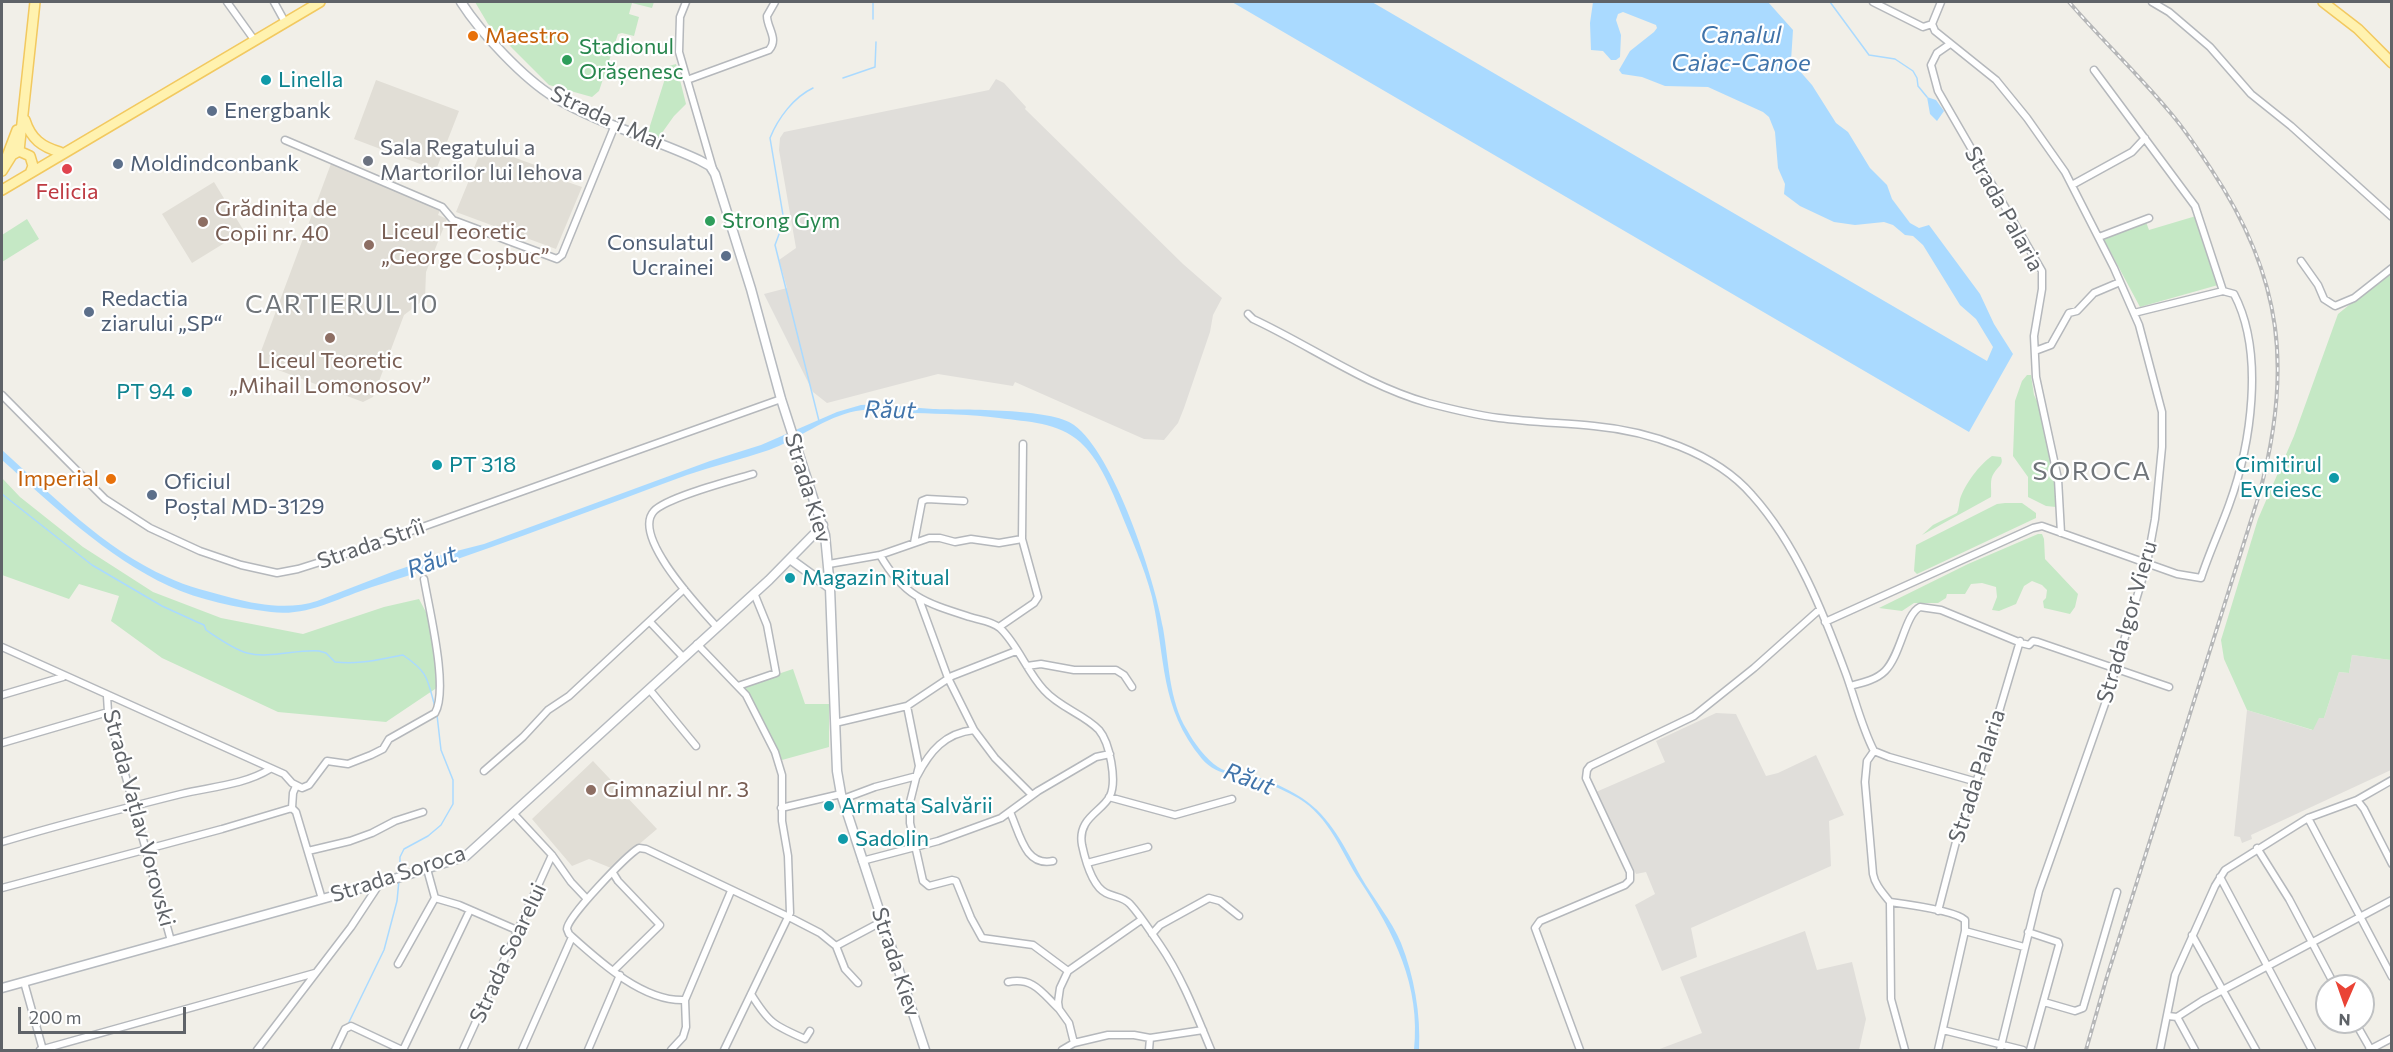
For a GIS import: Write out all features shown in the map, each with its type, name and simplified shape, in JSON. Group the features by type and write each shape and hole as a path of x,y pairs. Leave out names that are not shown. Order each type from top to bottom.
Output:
{"main road":[{"path":"28,173 33,166 24,153 23,119 35,2"},
{"path":"2,190 320,2"},
{"name":"Strada 1 Mai","path":"461,2 480,29 546,92 565,103 699,160 713,170"},
{"path":"2323,2 2363,34 2391,63"},
{"path":"23,119 37,142 63,153"},
{"path":"2,171 23,119"},
{"path":"5,164 12,155 63,153"},
{"path":"5,164 13,174 28,173"},
{"name":"Strada Kiev","path":"713,170 752,289 781,399 823,525 829,564 837,771 842,797 925,1050"},
{"name":"Strada Soroca","path":"2,988 406,876 466,856 754,593 823,525"},
{"path":"790,559 830,588"}],"street":[{"path":"227,2 255,41"},
{"path":"274,2 285,22"},
{"name":"Strada Kiev","path":"686,2 680,17 679,52 713,170"},
{"path":"687,80 769,50 774,44 767,16 775,2"},
{"path":"1874,2 1923,27 1932,24 1941,2"},
{"path":"2152,2 2169,12 2203,41 2251,94 2291,126 2391,217"},
{"name":"Strada Igor Vieru","path":"1932,24 1935,31 1981,66 2004,89 2041,137 2072,185 2134,313 2144,339 2162,412 2162,447 2155,519 2147,563 2116,670 2039,891 2001,1048"},
{"name":"Strada Palaria","path":"1950,44 1937,52 1931,65 1938,91 2042,271 2043,282 2034,336 2035,351 2039,393 2058,479 2061,532"},
{"path":"2094,70 2195,206 2223,291"},
{"path":"285,140 442,207 453,220 557,258 562,255 615,125"},
{"path":"2072,185 2132,152 2145,138"},
{"path":"2098,237 2149,218"},
{"path":"2301,261 2324,298 2335,306 2355,298 2391,268"},
{"path":"2035,351 2051,345 2069,313 2077,311 2094,293 2120,282"},
{"path":"1826,622 2033,528 2042,526 2177,574 2201,578 2230,504 2245,446 2253,394 2249,340 2234,294 2223,291 2134,313"},
{"path":"1248,314 1253,319 1338,365 1425,402 1497,418 1596,426 1638,434 1678,447 1727,472 1752,494 1794,551 1826,622 1875,751 1889,758 1977,782"},
{"name":"Strada Strîi","path":"2,395 95,490 129,516 200,551 241,565 277,573 298,569 358,550 781,399"},
{"path":"999,627 1037,600 1022,539 1023,444"},
{"path":"716,626 657,551 648,527 652,513 662,505 753,474"},
{"path":"914,543 922,501 927,499 964,501"},
{"path":"829,564 880,555 936,538 955,542 971,539 999,543 1022,539"},
{"path":"880,555 899,581 919,599 999,627 1045,692 1066,709 1099,729 1110,754 1112,787 1109,797 1091,815 1085,826 1082,844 1087,863 1099,888 1107,894 1125,899 1152,934 1179,975 1211,1050"},
{"path":"2,648 287,776 296,786 302,788 309,785 327,761 348,764 383,749 387,740 435,713 441,694 436,649 423,579"},
{"path":"484,771 523,737 548,710 568,696 650,622 684,588"},
{"path":"738,686 776,673 765,618 754,593"},
{"path":"919,599 948,678 974,730 995,758 1032,795"},
{"path":"1850,686 1868,681 1883,673 1901,644 1911,614 1920,607 1941,610 2028,645 2033,641 2038,642 2169,687"},
{"path":"1580,1050 1535,928 1540,921 1625,885 1630,880 1630,872 1586,778 1587,770 1590,766 1694,716 1754,668 1819,610"},
{"path":"650,622 682,657"},
{"name":"Strada Palaria","path":"1938,911 1958,834 1977,782 2020,641"},
{"path":"697,644 738,686 749,701 778,760 782,774 781,808 788,856 791,906 789,917 724,1050"},
{"path":"835,723 907,706 948,678 1016,651"},
{"path":"1027,666 1041,664 1074,670 1116,670 1124,675 1132,687"},
{"path":"2,695 64,676"},
{"path":"649,689 696,746"},
{"name":"Strada Vațlav Vorovski","path":"107,696 108,712 171,941"},
{"path":"907,706 918,758 917,776 910,802 910,823 926,885 952,880 959,883 971,918 982,938 1033,945 1068,971"},
{"path":"2,744 108,712"},
{"path":"781,808 842,797 917,776 945,738 957,732 974,730"},
{"path":"1875,751 1867,761 1865,782 1873,874 1876,884 1890,902 1891,999 1905,1050"},
{"path":"862,861 915,848 969,830 1010,812 1032,795 1096,757 1110,754"},
{"path":"2,842 250,778 270,769"},
{"path":"2160,1050 2173,983 2192,935 2225,870 2308,818 2357,800 2391,780"},
{"path":"292,808 296,786"},
{"path":"1109,797 1175,815 1233,799"},
{"path":"2357,800 2364,809 2391,864"},
{"path":"2,888 292,808"},
{"path":"292,808 296,812 322,899"},
{"path":"308,851 350,842 372,834 395,821 423,812"},
{"path":"1010,812 1030,856 1038,861 1053,861"},
{"path":"513,813 552,855 571,882 587,899"},
{"path":"2308,818 2319,834 2391,977"},
{"path":"1087,863 1148,847"},
{"path":"685,1000 669,1000 656,996 620,975 567,931 567,924 587,899 634,852 643,848 820,933 836,946 845,969 858,983"},
{"path":"2257,848 2313,942 2329,974"},
{"name":"Strada Soarelui","path":"463,1050 552,855"},
{"path":"398,964 435,897 427,869"},
{"path":"613,873 624,888 660,925 614,970"},
{"path":"2220,877 2312,1050"},
{"path":"257,1050 351,927 380,883"},
{"path":"671,1050 683,1037 686,1027 685,1000 731,891"},
{"path":"2044,1002 2074,1011 2084,1008 2117,892"},
{"path":"435,897 470,909 519,931"},
{"path":"1152,934 1160,925 1209,898 1217,899 1239,916"},
{"path":"2168,1016 2177,1017 2202,1001 2391,900"},
{"path":"1890,902 1962,917 1965,931 1938,1050"},
{"path":"335,1050 347,1027 354,1026 402,1050 470,909"},
{"path":"836,946 883,921"},
{"path":"1059,1009 1059,988 1068,971 1141,921"},
{"path":"1965,931 2024,947"},
{"path":"2028,932 2058,942 2030,1050"},
{"path":"2192,935 2256,1050"},
{"path":"522,1050 572,937"},
{"path":"24,982 42,1050 315,973"},
{"path":"588,1050 620,975"},
{"path":"1008,982 1019,980 1031,983 1059,1009 1066,1018 1068,1048 1093,1038 1118,1034 1149,1038 1203,1030"},
{"path":"751,994 763,1014 777,1027 805,1039 810,1031"},
{"path":"2177,1017 2195,1050"},
{"path":"1943,1030 2001,1048 2023,1050"},
{"path":"2361,1034 2370,1050 2391,1038"},
{"path":"1149,1038 1149,1050"}],"shaded area":[{"path":"996,79 1004,83 1026,107 1025,109 1183,264 1222,298 1213,315 1210,332 1178,423 1164,440 1144,439 1015,382 1013,386 938,374 827,403 813,392 764,294 787,288 779,260 796,248 779,150 780,138 784,132 989,90"},
{"path":"376,80 459,111 436,170 354,139"},
{"path":"483,146 554,172 553,177 582,187 556,249 456,212"},
{"path":"332,161 441,207 438,215 447,219 426,272 425,299 404,315 373,397 363,402 257,362"},
{"name":"Grădinița de Copii nr. 40","path":"214,182 244,231 192,263 162,214"},
{"path":"2352,655 2391,660 2391,770 2251,835 2252,839 2242,843 2240,837 2234,836 2247,710 2312,730 2319,717 2324,718 2339,672 2349,673"},
{"path":"1716,713 1736,714 1766,776 1778,773 1816,755 1844,815 1829,821 1831,866 1691,928 1697,957 1662,971 1635,905 1655,894 1646,872 1636,874 1596,792 1665,762 1656,741"},
{"name":"Gimnaziul nr. 3","path":"593,761 657,829 611,868 589,859 572,866 532,819"},
{"path":"1805,931 1817,970 1852,962 1866,1019 1859,1050 1657,1050 1702,1033 1680,977"}],"green space":[{"name":"Stadionul Orășenesc","path":"475,2 654,2 652,8 632,3 629,14 639,17 634,36 618,34 599,91 592,97 549,85 488,24"},
{"path":"676,64 686,104 659,137 648,132 669,66"},
{"path":"2196,216 2218,285 2140,307 2103,238 2146,222 2149,230"},
{"path":"27,219 39,239 2,262 2,235"},
{"name":"Cimitirul Evreiesc","path":"2391,271 2391,660 2352,655 2349,673 2339,672 2324,718 2319,718 2313,730 2247,710 2224,659 2221,640 2258,519 2294,436 2338,314"},
{"path":"2027,375 2031,375 2034,395 2041,409 2058,505 2056,507 2046,506 2028,497 2028,477 2013,456 2015,401 2022,381"},
{"path":"1992,456 2001,457 2002,462 1992,479 1991,497 1922,535 1933,525 1957,513 1962,493 1969,481 1982,464"},
{"path":"2,478 20,497 83,547 153,592 221,618 303,634 384,607 419,599 427,614 441,685 386,722 278,712 162,658 111,621 119,596 79,584 69,599 2,575"},
{"path":"2022,503 2036,513 2036,518 1917,574 1914,571 1916,545 1997,504"},
{"path":"2042,534 2044,539 2045,559 2078,594 2075,607 2070,614 2044,608 2043,601 2047,590 2032,581 2024,586 2016,604 1999,611 1992,610 1997,597 1996,587 1982,583 1971,584 1965,594 1947,594 1946,598 1938,603 1914,603 1902,611 1879,608 1968,564"},
{"path":"793,669 805,704 829,704 829,747 782,760 742,686"}],"water":[{"name":"Canalul Caiac-Canoe","path":"1232,2 1372,2 1987,361 1993,347 1976,319 1960,305 1923,245 1913,236 1905,235 1893,225 1884,222 1855,225 1834,222 1800,206 1784,194 1785,184 1778,168 1775,132 1769,117 1763,112 1708,87 1665,86 1642,77 1622,74 1619,70 1630,51 1654,32 1656,25 1623,12 1618,14 1616,20 1621,35 1620,57 1611,60 1603,51 1591,50 1590,23 1593,2 1768,2 1793,30 1791,61 1812,85 1836,123 1848,132 1870,168 1887,185 1892,199 1910,223 1919,228 1929,225 1980,294 1994,324 2013,354 1969,432"},
{"path":"1927,97 1936,100 1944,111 1937,121 1930,114"},
{"name":"Răut","path":"880,404 1047,415 1063,419 1074,425 1089,440 1118,489 1142,550 1159,606 1170,681 1181,719 1193,740 1209,760 1218,767 1229,772 1270,781 1283,787 1312,806 1329,824 1393,926 1401,943 1416,995 1419,1050 1414,1050 1415,1026 1409,982 1394,940 1327,825 1309,806 1285,791 1255,779 1223,773 1208,765 1188,740 1171,701 1152,597 1133,541 1098,464 1080,442 1062,430 1032,422 978,416 878,410 856,411 834,418 769,450 687,475 492,547 322,606 284,613 219,603 181,591 146,574 124,561 81,529 2,460 2,450 100,536 122,552 167,577 242,601 274,606 296,605 317,601 441,555 484,544 710,461 761,445 837,412 861,405"}],"waterway":[{"path":"873,2 873,19"},
{"path":"1830,2 1869,55 1895,59 1913,71 1918,86 1927,97"},
{"path":"843,78 875,67 876,42"},
{"path":"813,88 787,109 770,138 784,221 775,245 819,421"},
{"path":"2,494 92,565 162,606 204,625 206,630 236,649 256,655 319,651 326,653 335,662 344,663 403,655 426,677 435,707"},
{"path":"400,872 400,857 404,849 428,836 441,825 453,804 453,780 441,750 437,715"},
{"path":"349,1022 384,950 397,901 399,880"},
{"path":"338,1050 345,1035"}],"railway":[{"path":"2069,2 2174,117 2211,169 2235,209 2254,248 2267,287 2275,326 2278,365 2276,407 2270,450 2259,495 2086,1050"}],"place":[{"name":"Maestro","path":"473,36"},
{"name":"Stadionul Orășenesc","path":"567,60"},
{"name":"Linella","path":"266,80"},
{"name":"Energbank","path":"212,111"},
{"name":"Sala Regatului a Martorilor lui Iehova","path":"368,161"},
{"name":"Moldindconbank","path":"118,164"},
{"name":"Felicia","path":"67,169"},
{"name":"Strong Gym","path":"710,221"},
{"name":"Grădinița de Copii nr. 40","path":"203,222"},
{"name":"Liceul Teoretic „George Coșbuc”","path":"369,245"},
{"name":"Consulatul Ucrainei","path":"726,256"},
{"name":"Redactia ziarului „SP“","path":"89,312"},
{"name":"Liceul Teoretic „Mihail Lomonosov”","path":"330,338"},
{"name":"PT 94","path":"187,392"},
{"name":"PT 318","path":"437,465"},
{"name":"Cimitirul Evreiesc","path":"2334,478"},
{"name":"Imperial","path":"111,479"},
{"name":"Oficiul Poștal MD-3129","path":"152,495"},
{"name":"Magazin Ritual","path":"790,578"},
{"name":"Gimnaziul nr. 3","path":"591,790"},
{"name":"Armata Salvării","path":"829,806"},
{"name":"Sadolin","path":"843,839"}],"district":[{"name":"CARTIERUL 10","path":"342,304"},
{"name":"SOROCA","path":"2092,471"}]}
